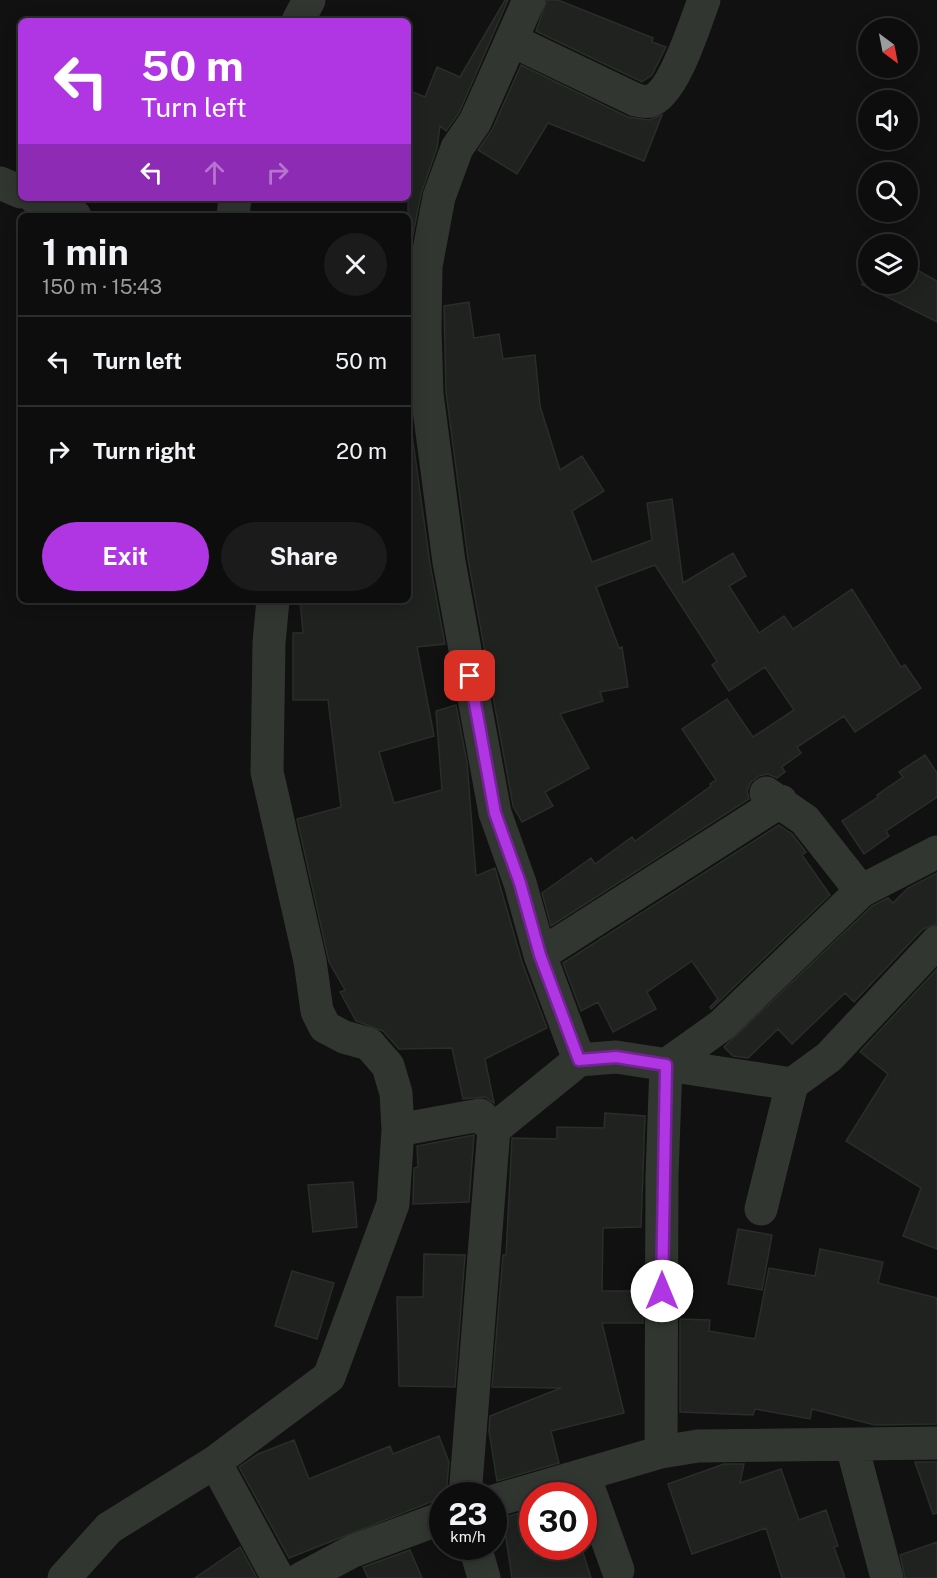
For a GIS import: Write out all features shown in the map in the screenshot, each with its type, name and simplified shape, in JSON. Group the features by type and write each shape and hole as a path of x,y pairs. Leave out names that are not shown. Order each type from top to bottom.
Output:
{"street":[{"path":"300,18 309,0"},
{"path":"529,0 475,122 457,148 439,197 416,287 449,562 495,813 520,883 540,955 579,1060"},
{"path":"513,40 636,100 650,101 664,92 673,76 704,0"},
{"path":"0,183 18,191"},
{"path":"42,201 68,213"},
{"path":"64,1578 109,1528 215,1462 329,1377 393,1204 398,1130 396,1093 388,1066 369,1044 344,1037 325,1027 317,1011 310,961 267,772 269,643 273,603"},
{"path":"540,955 774,797 805,820 861,891"},
{"path":"666,1065 722,1025 861,891 937,852"},
{"path":"761,1209 792,1084 829,1057 937,942"},
{"path":"466,1482 494,1129 579,1060 616,1057 792,1084"},
{"path":"661,1452 662,1176 666,1065"},
{"path":"398,1130 480,1115 494,1129"},
{"path":"507,1497 661,1452 698,1446 852,1446 937,1443"},
{"path":"852,1446 887,1578"},
{"path":"215,1462 278,1578"},
{"path":"584,1475 618,1570"},
{"path":"302,1578 353,1551 429,1523"},
{"path":"479,1560 484,1578"}],"building":[{"path":"505,0 508,0 459,113 446,131 440,126 437,148 421,194 411,240 411,213 408,213 408,201 411,201 411,91 425,97 437,67 460,77"},
{"path":"547,0 558,0 653,38 652,42 666,47 652,75 642,82 536,31"},
{"path":"521,65 628,117 649,120 662,115 644,161 548,123 517,174 478,150 492,130"},
{"path":"918,271 937,281 937,322 881,294 918,294"},
{"path":"469,302 474,338 499,334 503,359 535,355 540,406 560,470 582,456 604,491 572,511 592,562 652,540 647,503 672,499 683,583 733,553 746,576 729,586 759,633 784,616 793,629 852,589 901,667 905,665 921,688 855,732 844,716 797,747 801,753 782,767 785,772 777,778 768,774 759,776 751,782 747,791 749,799 551,926 542,893 591,858 595,864 632,837 635,841 716,780 682,729 727,699 753,737 794,710 765,667 729,691 712,665 717,661 655,565 596,587 619,648 622,647 628,687 600,692 603,701 560,714 589,768 545,792 553,806 522,822 513,806 468,559 446,392 444,306"},
{"path":"411,427 430,564 445,644 417,647 434,736 379,752 394,803 442,790 436,711 456,705 467,762 476,876 495,868 522,962 547,1028 485,1059 494,1103 485,1097 463,1099 452,1048 399,1049 383,1031 356,1021 340,992 345,990 329,962 297,819 341,807 328,700 293,700 293,633 303,633 300,603 411,603"},
{"path":"925,755 937,773 937,797 886,831 889,836 864,854 842,821 878,797 877,795 903,777 899,772"},
{"path":"779,825 792,834 806,852 802,855 830,895 711,1009 710,1007 718,999 692,961 647,992 656,1009 613,1032 598,1002 581,1011 563,963"},
{"path":"937,873 937,924 923,929 854,1002 845,993 792,1044 778,1029 748,1058 733,1056 724,1047 872,906 888,898 893,903 908,888"},
{"path":"937,969 937,1249 903,1236 921,1188 846,1141 888,1074 860,1052"},
{"path":"605,1113 645,1116 641,1227 603,1228 602,1291 643,1291 643,1323 602,1323 624,1413 551,1431 559,1463 497,1481 489,1431 490,1416 561,1388 492,1387 503,1255 506,1255 512,1138 557,1139 557,1127 604,1128"},
{"path":"474,1135 469,1202 413,1204 414,1168 418,1167 417,1146"},
{"path":"353,1182 357,1227 313,1232 308,1185"},
{"path":"738,1229 772,1235 762,1290 728,1284"},
{"path":"820,1249 883,1262 878,1283 937,1298 937,1424 875,1425 812,1409 810,1419 755,1409 753,1415 680,1412 680,1319 710,1320 709,1331 755,1339 769,1268 815,1276"},
{"path":"424,1254 465,1255 455,1387 399,1386 397,1297 423,1297"},
{"path":"292,1271 334,1283 317,1339 275,1326"},
{"path":"439,1436 449,1462 447,1482 429,1482 429,1503 289,1558 239,1467 258,1454 294,1440 309,1479 390,1446 393,1454"},
{"path":"915,1462 937,1462 937,1513 933,1514"},
{"path":"724,1464 744,1464 740,1483 781,1469 799,1520 826,1510 838,1546 834,1547 845,1578 782,1578 766,1528 692,1554 668,1484"},
{"path":"519,1513 519,1560 585,1560 591,1578 512,1578 507,1545 507,1517"},
{"path":"937,1542 937,1578 905,1578 900,1555"},
{"path":"240,1547 257,1578 195,1578"},
{"path":"410,1550 422,1578 368,1578 363,1567"}],"route":[{"path":"470,676 495,813 520,883 540,955 579,1060 616,1057 666,1065 662,1176 662,1291"}]}
